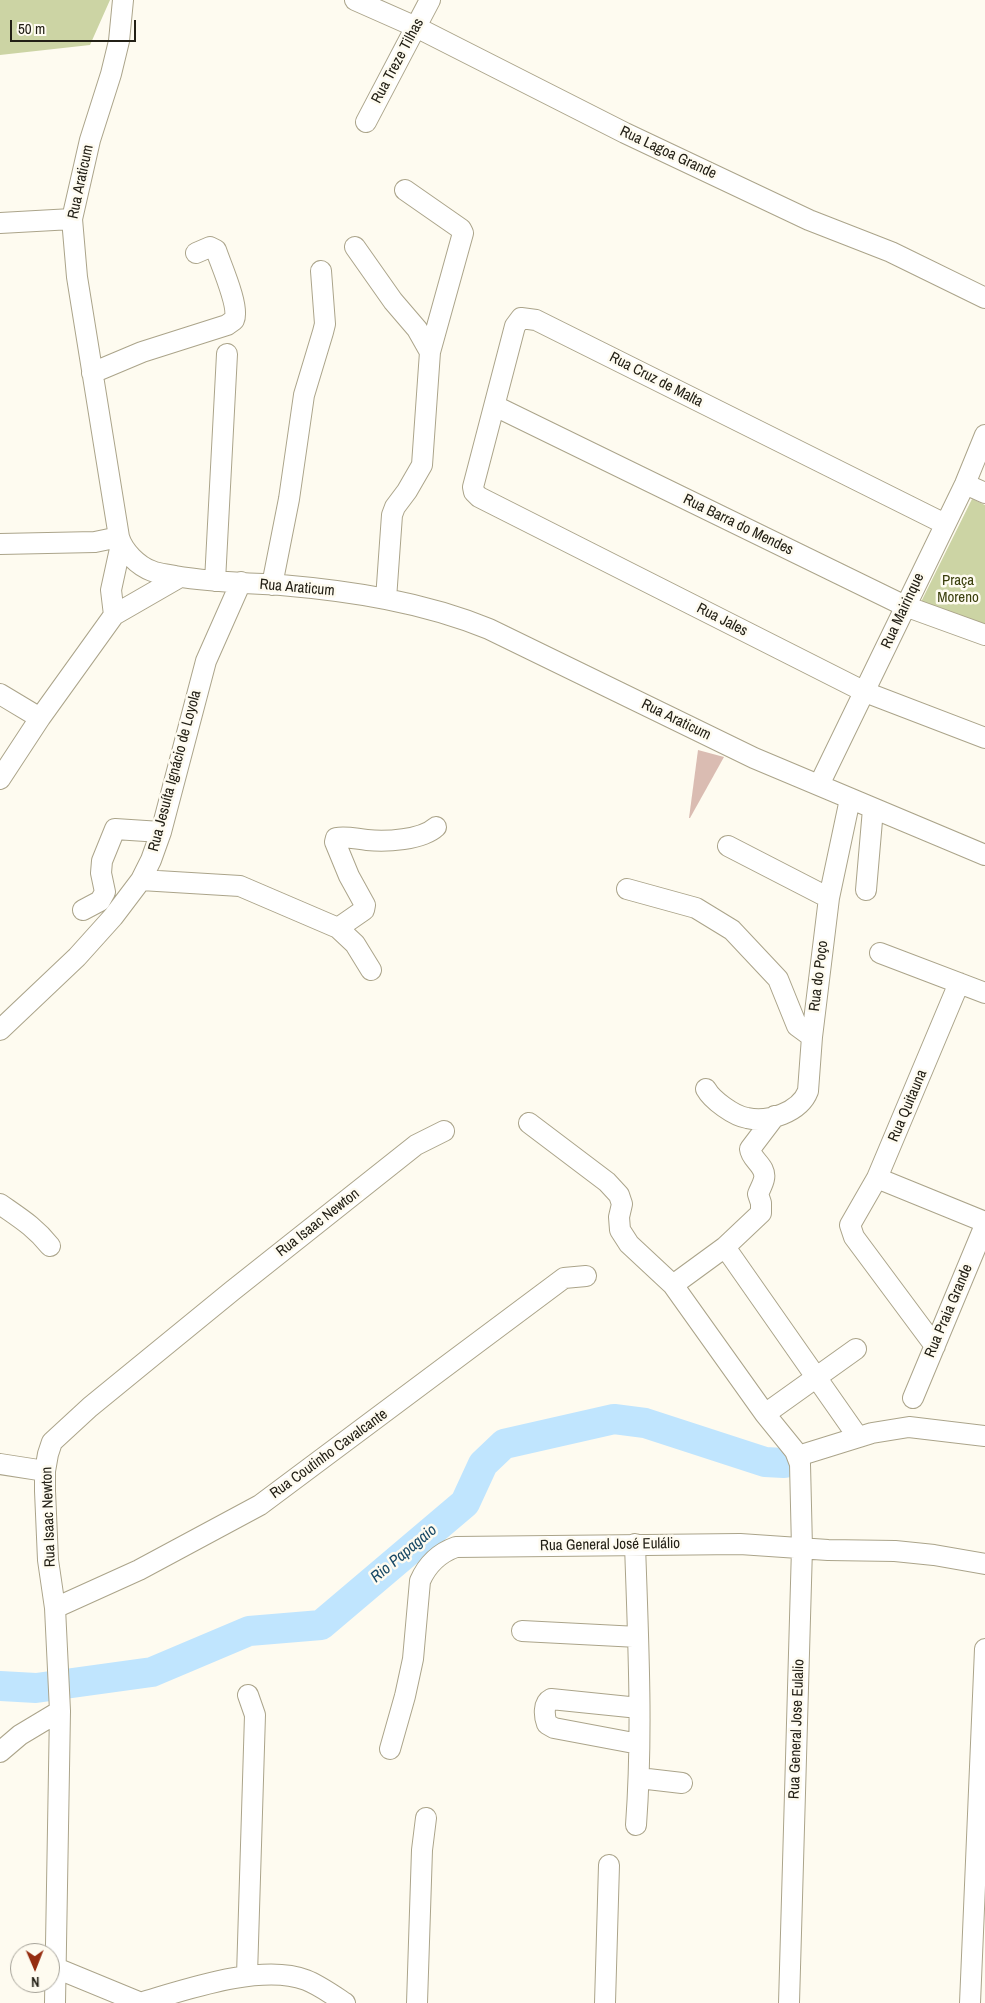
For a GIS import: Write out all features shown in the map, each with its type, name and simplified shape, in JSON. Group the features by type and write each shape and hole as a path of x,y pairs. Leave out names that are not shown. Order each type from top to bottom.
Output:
{"street":[{"name":"Rua Araticum","path":"123,0 119,41 90,140 72,219 77,277 120,540 134,560 151,571 215,581 323,589 386,599 447,614 489,629 754,758 985,854"},
{"name":"Rua Lagoa Grande","path":"355,0 416,27 625,133 809,220 891,252 985,298"},
{"name":"Rua Treze Tilhas","path":"366,122 430,0"},
{"path":"386,599 392,515 394,507 407,491 422,465 430,352 463,233 461,229 405,190"},
{"path":"0,223 72,219"},
{"path":"355,246 393,301 417,330 430,352"},
{"path":"92,373 142,352 227,325 234,320 236,312 216,250 210,247 196,253"},
{"path":"272,585 289,499 304,395 323,332 321,271"},
{"name":"Rua Cruz de Malta","path":"474,484 515,326 521,318 530,318 945,524"},
{"path":"215,581 227,354"},
{"name":"Rua Barra do Mendes","path":"495,406 905,606 985,635"},
{"name":"Rua Mairinque","path":"820,785 964,484 985,436"},
{"name":"Rua Jales","path":"474,484 474,492 479,498 865,692 985,738"},
{"path":"964,484 985,493"},
{"path":"0,544 120,540 111,590 114,615"},
{"path":"0,779 40,718 114,615 180,576"},
{"name":"Rua Jesuíta Ignácio de Loyola","path":"0,1030 77,957 113,917 141,880 161,832 206,661 241,582"},
{"path":"0,694 40,718"},
{"name":"Rua do Poço","path":"706,1089 715,1101 743,1118 755,1120 775,1116 800,1104 806,1098 829,898 850,799"},
{"path":"866,890 873,808"},
{"path":"338,928 364,910 365,905 349,876 335,842 336,838 343,837 384,842 424,835 436,827"},
{"path":"83,910 100,901 105,892 101,873 102,861 115,829 161,832"},
{"path":"728,846 829,898"},
{"path":"141,880 240,886 338,928 355,944 371,970"},
{"path":"627,889 696,908 732,930 778,979 797,1026 812,1036"},
{"path":"880,953 985,992"},
{"name":"Rua Quitauna","path":"935,1346 854,1237 850,1225 877,1178 959,983"},
{"path":"673,1285 725,1247 761,1213 762,1203 758,1193 764,1179 764,1173 750,1153 750,1149 775,1116"},
{"path":"529,1124 607,1182 619,1195 622,1204 619,1216 620,1230 634,1250 673,1285 765,1414 798,1456 858,1437 885,1430 909,1427 985,1436"},
{"name":"Rua Isaac Newton","path":"56,1943 60,1706 55,1608 48,1560 45,1471 52,1442 90,1407 408,1151 444,1131"},
{"path":"877,1178 985,1224"},
{"path":"0,1204 26,1221 43,1236 50,1246"},
{"name":"Rua Praia Grande","path":"913,1398 985,1224"},
{"path":"725,1247 858,1437"},
{"name":"Rua Coutinho Cavalcante","path":"55,1608 139,1570 260,1505 564,1278 586,1276"},
{"path":"765,1414 856,1349"},
{"name":"Rua General Jose Eulalio","path":"789,2003 802,1548 801,1479 798,1456"},
{"path":"0,1464 45,1471"},
{"path":"634,1544 640,1708 636,1825"},
{"name":"Rua General José Eulálio","path":"390,1749 413,1659 420,1581 425,1570 438,1556 456,1547 512,1548 634,1544 740,1544 895,1551 934,1555 985,1564"},
{"path":"522,1631 638,1637"},
{"path":"970,2003 985,1649"},
{"path":"247,1975 255,1715 248,1695"},
{"path":"639,1744 554,1728 547,1724 545,1708 546,1703 551,1699 640,1708"},
{"path":"0,1752 60,1706"},
{"path":"639,1778 682,1783"},
{"path":"417,2003 422,1850 426,1818"},
{"path":"605,2003 609,1865"},
{"path":"60,1970 141,2003 247,1975 277,1974 306,1980 345,2003"}],"green space":[{"path":"0,0 110,0 90,45 0,55"},
{"name":"Praça Moreno","path":"972,499 985,505 985,630 919,606"}],"building":[{"path":"698,750 724,757 689,818"}],"waterway":[{"name":"Rio Papagaio","path":"0,1686 36,1688 152,1672 249,1631 321,1625 465,1503 483,1464 504,1444 614,1419 645,1423 765,1462 784,1463"}]}
